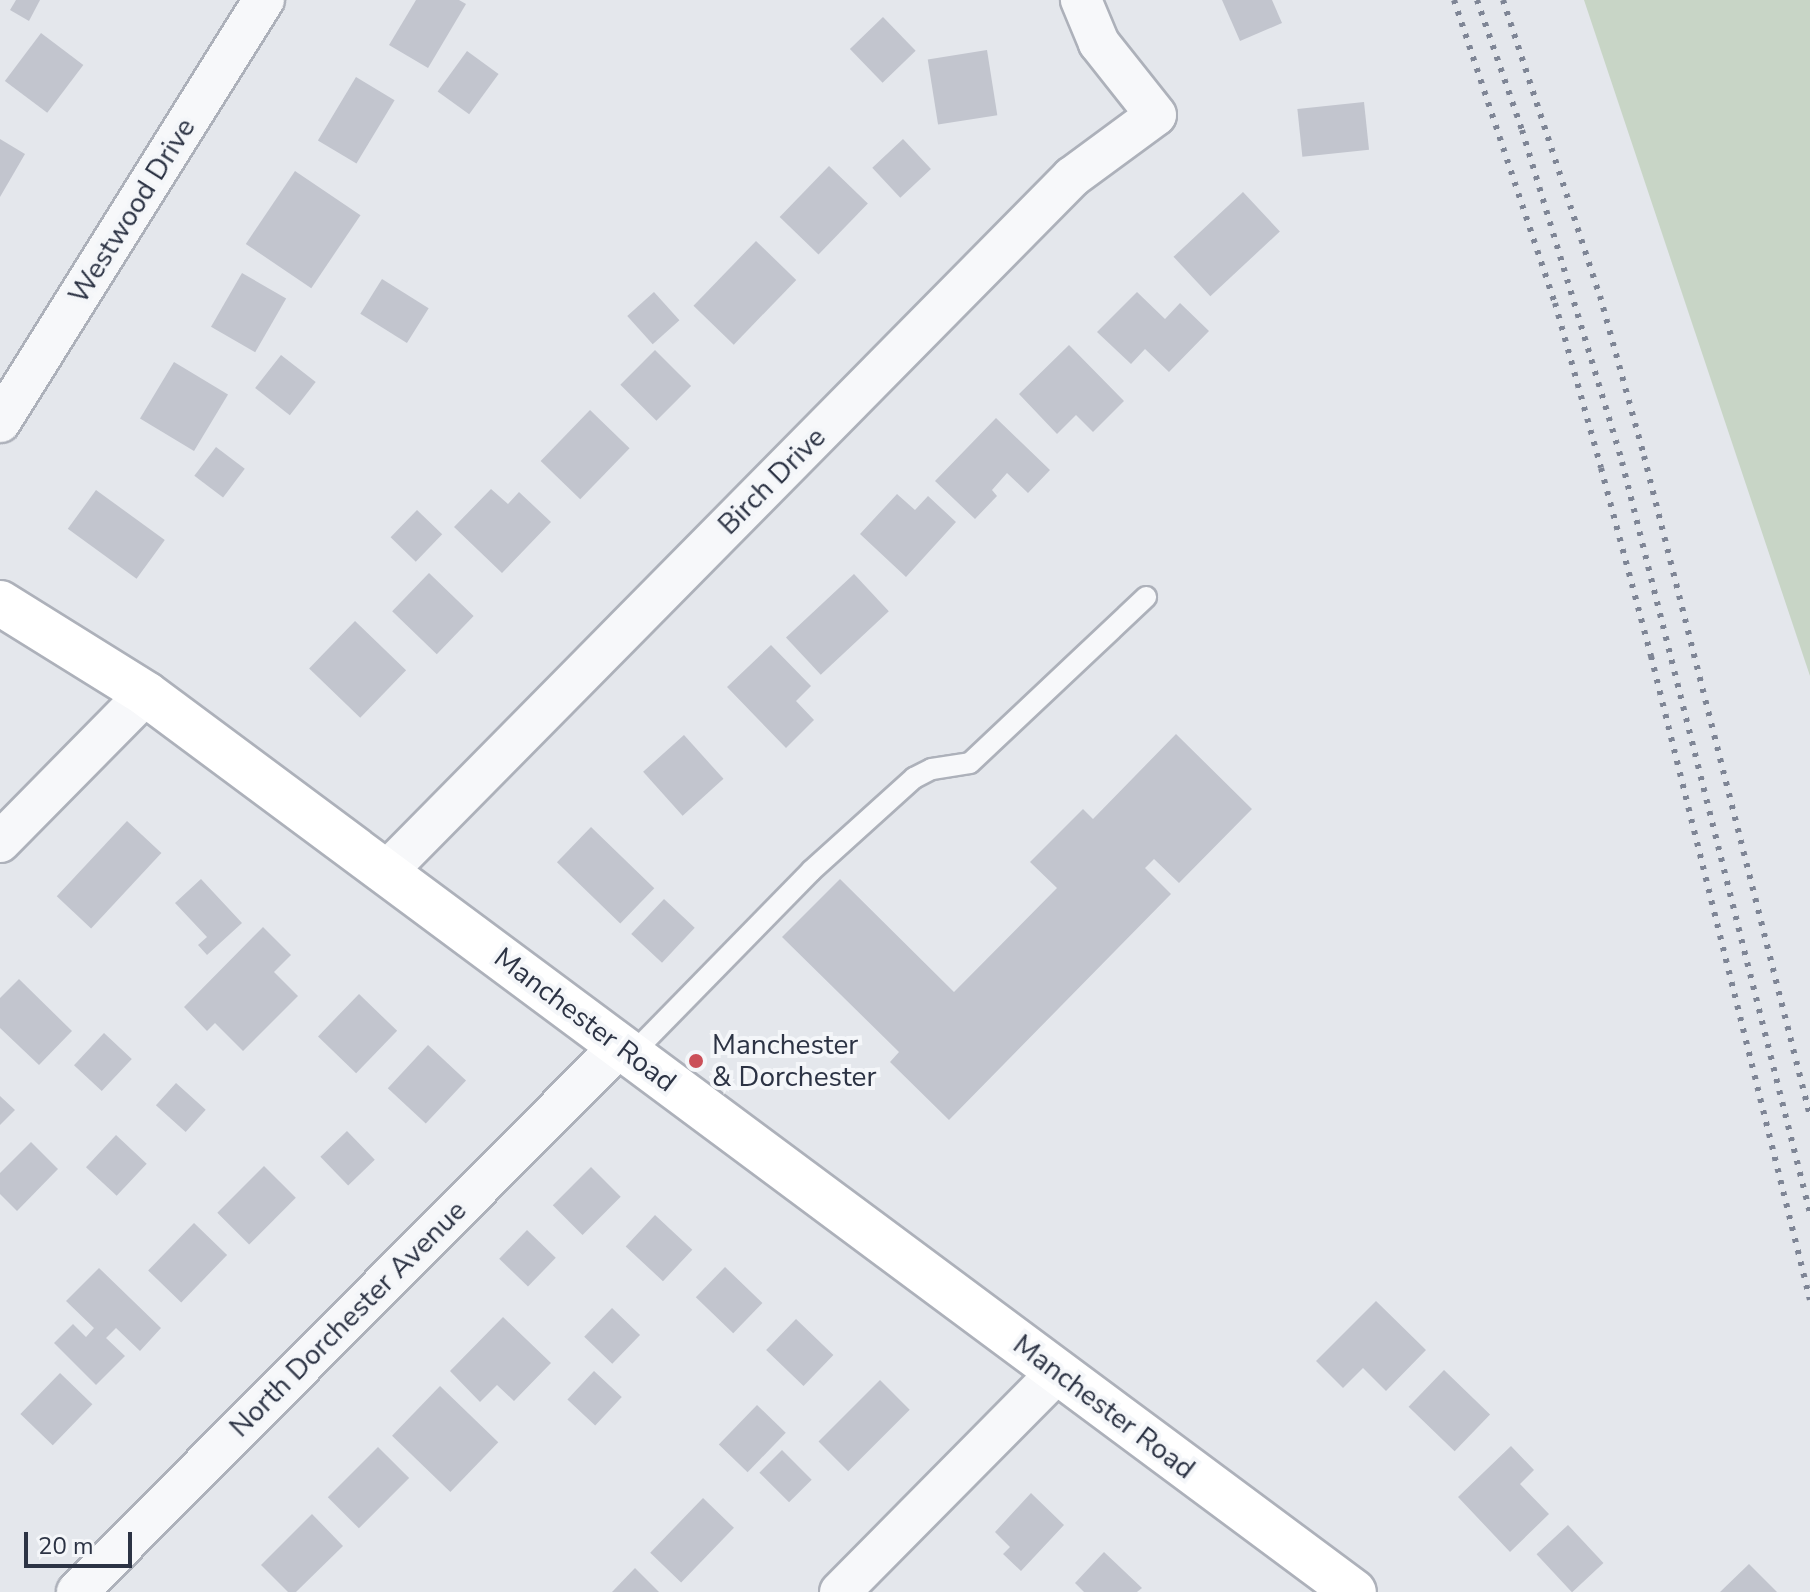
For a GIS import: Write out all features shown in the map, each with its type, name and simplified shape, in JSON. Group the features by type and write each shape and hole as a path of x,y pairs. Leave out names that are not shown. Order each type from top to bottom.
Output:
{"street":[{"name":"Westwood Drive","path":"0,422 264,0"},
{"name":"Birch Drive","path":"385,873 1072,177 1156,115 1099,43 1081,0"},
{"name":"Manchester Road","path":"0,603 146,694 1354,1592"},
{"path":"0,842 146,694"},
{"name":"North Dorchester Avenue","path":"77,1592 626,1050"},
{"path":"840,1592 1058,1372"}],"lane":[{"path":"626,1050 811,871 914,778 932,769 970,763 1146,597"}],"green space":[{"path":"1584,0 1810,0 1810,676"}],"building":[{"path":"16,0 40,0 29,21 10,10"},
{"path":"416,0 459,0 466,4 428,68 389,45"},
{"path":"1222,0 1272,0 1282,23 1240,41"},
{"path":"883,17 916,51 883,83 850,49"},
{"path":"41,33 83,65 47,113 5,81"},
{"path":"987,50 997,115 938,125 928,59"},
{"path":"467,51 499,74 469,114 438,91"},
{"path":"356,77 395,100 356,164 318,140"},
{"path":"1364,102 1369,150 1302,157 1297,109"},
{"path":"0,139 25,154 0,197"},
{"path":"903,139 931,169 900,198 872,168"},
{"path":"829,166 868,204 819,255 780,217"},
{"path":"295,171 360,215 311,288 246,244"},
{"path":"1243,192 1280,231 1210,296 1174,257"},
{"path":"756,241 796,280 734,345 693,306"},
{"path":"242,273 286,298 255,352 211,327"},
{"path":"382,279 429,308 407,343 360,314"},
{"path":"654,292 679,320 653,344 627,316"},
{"path":"1137,292 1165,319 1180,303 1209,331 1169,372 1145,349 1131,364 1097,332"},
{"path":"1069,345 1124,401 1093,432 1076,415 1057,434 1019,394"},
{"path":"655,350 691,386 656,421 620,385"},
{"path":"281,355 316,382 290,415 255,388"},
{"path":"174,362 228,394 194,451 140,419"},
{"path":"590,410 630,448 580,499 541,461"},
{"path":"996,418 1050,470 1028,493 1007,473 992,490 997,496 975,519 935,481"},
{"path":"216,447 245,469 223,497 194,476"},
{"path":"491,489 508,504 519,492 551,522 502,573 454,527"},
{"path":"96,490 165,540 137,579 68,529"},
{"path":"897,494 915,510 928,496 956,522 906,577 860,534"},
{"path":"417,510 442,534 416,562 391,537"},
{"path":"429,573 474,616 437,654 392,611"},
{"path":"854,574 889,611 821,675 786,637"},
{"path":"355,621 406,670 360,718 309,668"},
{"path":"771,645 811,686 796,701 814,720 786,748 727,687"},
{"path":"1176,734 1252,809 1179,883 1154,859 1145,868 1171,894 949,1120 890,1062 899,1052 782,937 840,879 954,992 1057,888 1030,862 1083,809 1093,819"},
{"path":"684,735 723,779 683,816 643,772"},
{"path":"127,821 161,853 91,928 57,896"},
{"path":"591,827 654,888 620,923 557,862"},
{"path":"201,879 242,923 207,955 198,945 207,937 175,903"},
{"path":"664,899 695,928 662,963 631,934"},
{"path":"263,927 291,955 274,972 298,996 243,1051 215,1023 207,1031 184,1007"},
{"path":"19,979 72,1031 39,1065 0,1028 0,998"},
{"path":"359,994 397,1031 356,1073 318,1036"},
{"path":"104,1033 132,1059 102,1091 74,1065"},
{"path":"428,1045 466,1080 426,1124 388,1088"},
{"path":"176,1083 206,1110 186,1132 156,1105"},
{"path":"0,1096 15,1110 0,1125"},
{"path":"347,1131 375,1160 348,1185 320,1157"},
{"path":"116,1135 147,1164 117,1196 86,1167"},
{"path":"31,1142 58,1169 17,1211 0,1194 0,1173"},
{"path":"264,1166 296,1198 249,1244 217,1213"},
{"path":"591,1167 621,1197 583,1235 553,1205"},
{"path":"655,1215 692,1250 663,1281 626,1246"},
{"path":"194,1223 227,1255 181,1302 148,1270"},
{"path":"527,1230 556,1258 528,1287 499,1259"},
{"path":"725,1267 762,1303 733,1333 696,1297"},
{"path":"99,1268 161,1328 140,1351 116,1328 106,1338 125,1356 96,1385 54,1343 73,1324 86,1337 94,1328 66,1301"},
{"path":"1376,1301 1426,1350 1386,1391 1363,1368 1343,1388 1316,1361"},
{"path":"612,1308 640,1335 612,1364 584,1337"},
{"path":"503,1317 551,1363 514,1401 497,1385 480,1402 450,1371"},
{"path":"796,1319 833,1355 804,1386 766,1350"},
{"path":"1444,1370 1490,1414 1455,1451 1409,1407"},
{"path":"594,1371 622,1397 595,1425 567,1400"},
{"path":"60,1373 92,1404 53,1445 20,1414"},
{"path":"880,1380 910,1410 848,1471 818,1442"},
{"path":"440,1386 498,1442 450,1492 392,1436"},
{"path":"757,1405 786,1433 748,1472 719,1445"},
{"path":"1511,1446 1534,1470 1520,1484 1549,1514 1510,1552 1458,1497"},
{"path":"378,1447 409,1478 359,1528 328,1497"},
{"path":"782,1450 812,1480 789,1502 759,1473"},
{"path":"1031,1493 1064,1525 1021,1571 1003,1554 1010,1547 995,1532"},
{"path":"703,1498 734,1528 681,1583 650,1553"},
{"path":"312,1514 343,1546 296,1592 288,1592 261,1565"},
{"path":"1568,1525 1603,1563 1572,1592 1537,1554"},
{"path":"1104,1552 1142,1588 1137,1592 1084,1592 1075,1583"},
{"path":"1749,1564 1777,1592 1720,1592"},
{"path":"635,1568 659,1592 612,1592"}],"railway":[{"path":"1454,0 1555,303 1601,468 1651,656 1810,1300"},
{"path":"1477,0 1522,130 1622,462 1810,1213"},
{"path":"1503,0 1600,296 1644,456 1810,1116"}],"place":[{"name":"Manchester & Dorchester","path":"696,1061"}]}
